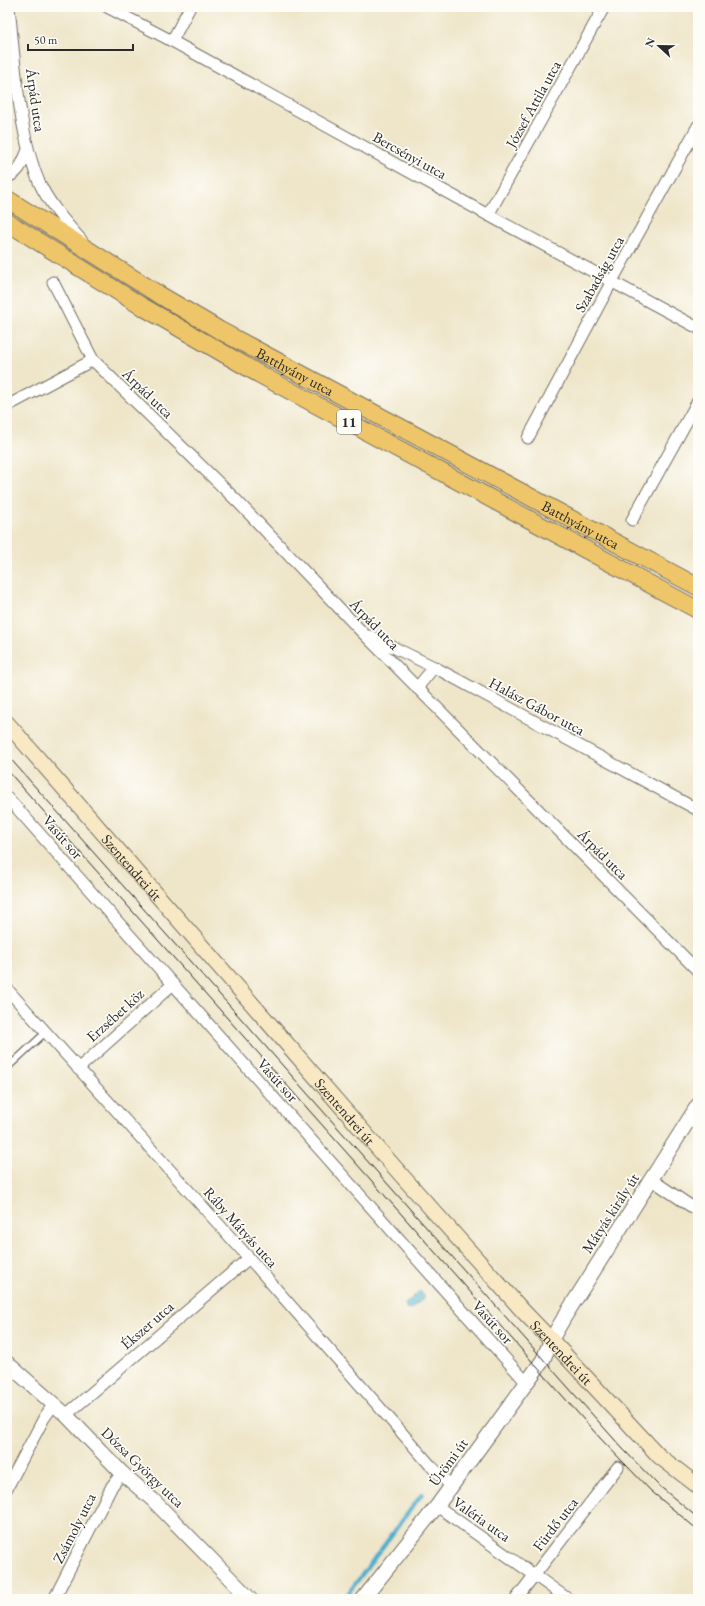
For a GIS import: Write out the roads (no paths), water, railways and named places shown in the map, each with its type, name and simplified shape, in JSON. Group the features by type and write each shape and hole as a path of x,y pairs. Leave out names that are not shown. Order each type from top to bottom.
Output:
{"main road":[{"name":"Batthyány utca","path":"7,199 219,330 698,587"},
{"name":"Batthyány utca","path":"7,222 138,304 259,374 698,610"},
{"name":"Szentendrei út","path":"7,723 403,1177 522,1311 659,1456 698,1486"}],"street":[{"name":"Árpád utca","path":"9,7 20,99 28,150 39,182 60,216 94,254"},
{"name":"Bercsényi utca","path":"107,7 698,328"},
{"path":"172,41 190,7"},
{"name":"József Attila utca","path":"488,215 604,7"},
{"name":"Szabadság utca","path":"528,438 612,281 698,126"},
{"name":"Árpád utca","path":"7,177 12,175 21,166 28,150"},
{"name":"Árpád utca","path":"53,282 93,360 238,502 361,631 698,971"},
{"path":"7,406 93,360"},
{"path":"632,520 698,401"},
{"path":"668,571 698,577"},
{"name":"Halász Gábor utca","path":"361,631 434,667 698,810"},
{"path":"417,688 434,667"},
{"name":"Vasút sor","path":"7,797 526,1382"},
{"name":"Erzsébet köz","path":"78,1069 173,984"},
{"name":"Ráby Mátyás utca","path":"7,989 249,1258 451,1486"},
{"name":"Mátyás király út","path":"551,1340 698,1105"},
{"path":"652,1180 698,1211"},
{"name":"Ékszer utca","path":"66,1415 249,1258"},
{"name":"Ürömi út","path":"363,1599 437,1506 543,1360 551,1340"},
{"name":"Dózsa György utca","path":"7,1363 66,1415 122,1473 153,1500 250,1599"},
{"path":"7,1488 44,1418 54,1404"},
{"name":"Fürdő utca","path":"516,1599 618,1467"},
{"name":"Zsámoly utca","path":"54,1599 112,1486 122,1473"},
{"name":"Valéria utca","path":"437,1506 535,1574 568,1599"}],"lane":[{"path":"7,1068 46,1032"}],"water":[{"path":"420,1291 425,1297 410,1310 406,1308 405,1304"}],"waterway":[{"path":"344,1599 422,1494"}],"tram line":[{"path":"7,755 622,1448 657,1484 698,1518"},
{"path":"7,770 600,1438 651,1491 698,1530"}]}
